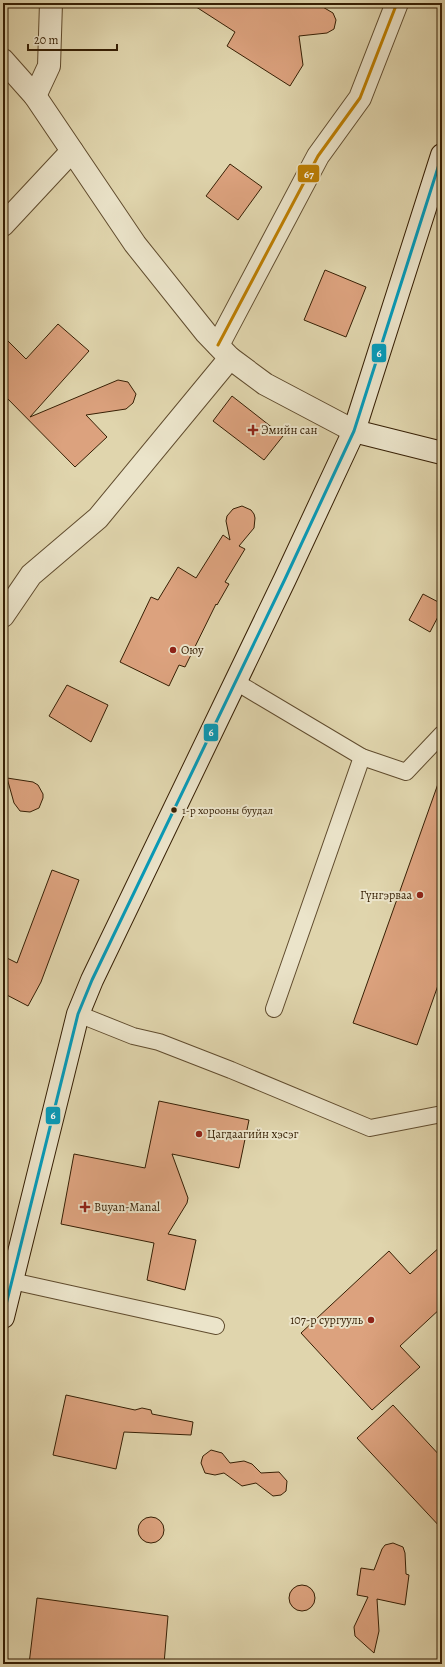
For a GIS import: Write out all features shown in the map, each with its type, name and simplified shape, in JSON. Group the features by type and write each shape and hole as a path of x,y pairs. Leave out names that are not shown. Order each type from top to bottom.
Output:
{"street":[{"path":"35,96 49,66 51,3"},
{"path":"3,616 31,575 98,518 224,351 318,156 360,98 397,3"},
{"path":"3,60 35,96 135,244 192,315 224,351 265,384 354,431 442,453"},
{"path":"3,225 72,150"},
{"path":"3,1317 78,1014 92,980 236,682 354,431 442,155"}],"lane":[{"path":"236,682 362,757 406,772 442,734"},
{"path":"274,1009 362,757"},
{"path":"78,1014 133,1036 159,1042 231,1070 370,1128 442,1114"},
{"path":"12,1281 216,1326"}],"building":[{"path":"190,3 316,3 333,13 336,20 334,29 327,33 299,36 303,65 290,86 227,46 235,32"},
{"path":"230,164 262,187 238,220 206,196"},
{"path":"325,270 366,287 346,337 304,320"},
{"path":"58,324 89,351 30,417 118,380 128,382 136,394 133,403 126,409 86,415 107,437 75,467 3,394 3,336 26,359"},
{"path":"232,396 283,436 264,460 213,421"},
{"path":"242,506 251,510 254,514 254,528 239,546 245,549 225,582 229,584 217,605 216,604 185,667 179,665 169,686 120,662 151,597 158,600 178,567 196,578 223,535 230,540 226,521 227,516 233,509"},
{"path":"423,594 442,604 442,609 430,632 409,620"},
{"path":"67,685 108,705 91,742 49,716"},
{"path":"7,778 33,782 38,785 43,794 39,808 30,812 20,811 14,803"},
{"name":"Гүнгэрваа","path":"439,781 442,782 442,974 417,1045 353,1023"},
{"path":"52,870 79,880 41,982 28,1006 3,993 3,956 17,963"},
{"path":"159,1101 249,1120 239,1168 172,1154 188,1198 187,1203 168,1234 196,1240 185,1290 147,1280 154,1243 61,1224 74,1154 145,1168"},
{"name":"107-р сургууль","path":"442,1245 442,1307 400,1346 420,1367 372,1410 301,1333 389,1251 410,1274"},
{"path":"66,1395 135,1410 142,1408 151,1410 152,1414 193,1422 191,1435 124,1432 116,1469 53,1455"},
{"path":"393,1405 442,1458 442,1529 357,1438"},
{"path":"211,1450 222,1453 230,1463 244,1461 252,1464 261,1473 279,1472 287,1481 286,1491 281,1495 273,1496 256,1483 242,1486 224,1473 215,1475 205,1473 201,1463 202,1459 203,1456"},
{"path":"151,1517 160,1521 164,1530 160,1539 151,1543 142,1539 138,1530 142,1521"},
{"path":"393,1543 403,1547 405,1553 406,1574 409,1575 405,1605 377,1599 379,1631 374,1653 355,1636 354,1627 368,1597 357,1595 361,1568 374,1570 382,1549 385,1545"},
{"path":"302,1585 311,1589 315,1598 311,1607 302,1611 293,1607 289,1598 293,1589"},
{"path":"37,1598 168,1616 164,1664 29,1664"}],"transit line":[{"name":"67","path":"218,345 318,156 360,98 397,3"},
{"name":"6","path":"3,1317 78,1014 92,980 285,579 354,431 442,155"}],"place":[{"name":"Эмийн сан","path":"253,430"},
{"name":"Оюу","path":"173,650"},
{"name":"1-р хорооны буудал","path":"174,810"},
{"name":"Гүнгэрваа","path":"420,895"},
{"name":"Цагдаагийн хэсэг","path":"199,1134"},
{"name":"Buyan-Manal","path":"85,1207"},
{"name":"107-р сургууль","path":"371,1320"}]}
